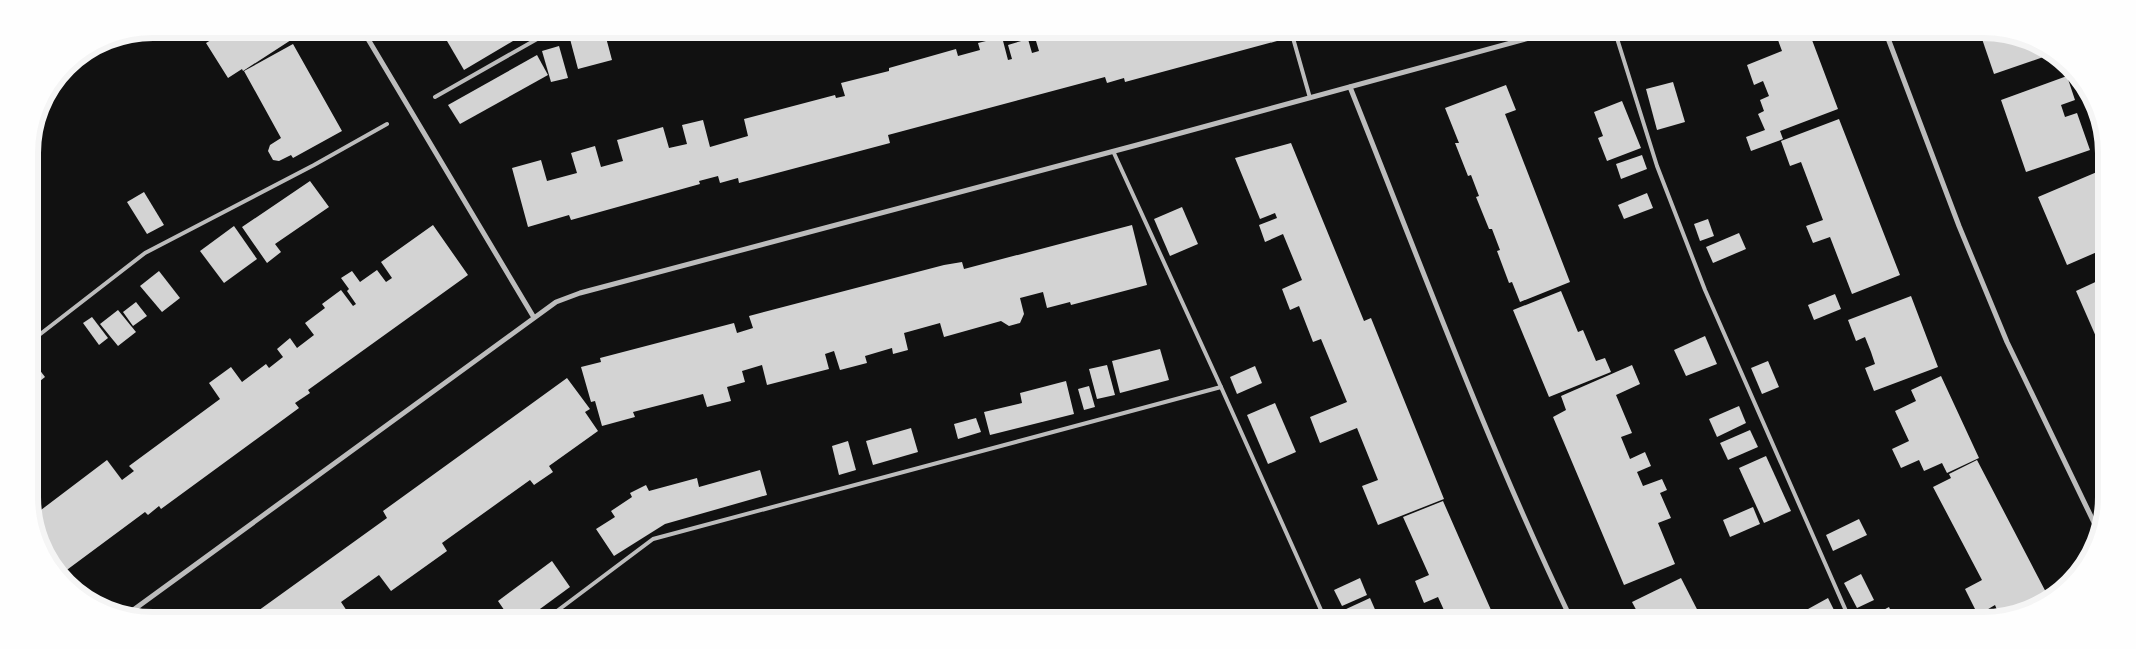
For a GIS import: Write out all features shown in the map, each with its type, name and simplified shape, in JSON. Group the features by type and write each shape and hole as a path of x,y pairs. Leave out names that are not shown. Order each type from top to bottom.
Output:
{"street":[{"path":"367,38 534,316"},
{"path":"133,610 534,316 556,302 580,293 1529,38"},
{"path":"1888,38 1955,217 2007,342 2095,525"},
{"path":"1350,86 1495,450 1540,555 1567,611"}],"lane":[{"path":"435,97 539,38"},
{"path":"1293,38 1310,98"},
{"path":"1617,38 1657,166 1705,290 1846,611"},
{"path":"38,336 145,252 314,165 387,124"},
{"path":"1113,151 1322,611"},
{"path":"556,612 653,539 1220,387"}],"building":[{"path":"214,38 290,38 291,40 243,71 242,69 228,78 206,43"},
{"path":"445,38 518,38 464,70"},
{"path":"606,38 612,60 578,69 570,39"},
{"path":"998,38 1002,38 1008,60 1012,59 1008,45 1028,39 1032,53 1039,51 1036,41 1048,38 1276,38 1277,41 1125,82 1124,78 1107,83 1105,77 888,135 890,143 739,183 738,178 720,183 718,176 699,181 700,184 571,220 569,215 528,227 512,168 541,160 547,181 577,173 571,153 595,146 601,167 623,161 617,140 663,127 669,148 687,144 682,125 703,120 710,147 748,136 744,119 835,95 836,98 845,96 841,83 889,71 889,68 956,49 958,56 980,50 978,43"},
{"path":"1777,38 1811,38 1838,109 1780,131 1783,139 1751,151 1746,137 1765,130 1758,114 1764,111 1760,100 1769,96 1763,81 1754,85 1747,65 1782,51"},
{"path":"1982,38 1999,38 2013,41 2028,46 2046,56 1994,74"},
{"path":"293,44 342,131 293,158 291,155 279,161 273,160 268,151 270,145 281,138 244,71"},
{"path":"559,46 568,78 551,82 542,51"},
{"path":"537,55 548,75 460,124 448,105"},
{"path":"2067,76 2075,100 2061,105 2065,117 2077,113 2090,150 2026,172 2001,100"},
{"path":"1673,82 1685,122 1657,130 1646,89"},
{"path":"1506,85 1516,110 1505,114 1570,282 1520,302 1512,282 1509,283 1497,251 1500,250 1476,197 1479,196 1471,175 1468,176 1455,143 1459,143 1445,108"},
{"path":"1622,101 1641,148 1607,161 1598,138 1603,136 1594,112"},
{"path":"1839,119 1900,275 1852,294 1830,237 1813,243 1806,226 1823,220 1801,162 1790,166 1781,141"},
{"path":"1291,143 1364,321 1371,318 1444,499 1378,525 1362,486 1378,480 1357,428 1320,443 1310,417 1347,402 1321,339 1313,342 1299,306 1290,310 1282,289 1302,280 1283,234 1265,242 1259,225 1277,218 1275,213 1260,219 1235,158"},
{"path":"1642,155 1647,169 1621,179 1616,164"},
{"path":"2098,172 2098,252 2067,265 2038,197"},
{"path":"310,181 329,207 275,244 281,252 267,263 242,227"},
{"path":"144,192 164,225 147,234 127,202"},
{"path":"1647,193 1653,208 1624,219 1618,205"},
{"path":"1182,207 1198,244 1170,256 1154,219"},
{"path":"1708,219 1714,236 1700,241 1694,224"},
{"path":"433,225 468,275 308,390 310,393 295,403 299,408 161,509 159,506 148,515 145,512 65,571 46,541 38,512 107,460 122,480 134,471 129,466 220,399 209,383 231,367 242,382 266,364 269,368 283,357 277,349 290,338 297,348 314,335 305,323 325,308 322,304 341,290 353,306 356,304 341,278 352,271 360,282 377,270 386,282 392,278 381,262"},
{"path":"1132,225 1147,285 1071,305 1070,302 1047,308 1043,292 1020,298 1024,314 1020,323 1009,326 1001,321 944,337 940,323 904,333 908,350 893,354 892,348 865,356 867,363 840,370 834,351 825,354 829,369 767,385 762,365 742,371 745,382 727,387 731,401 707,407 703,394 633,412 635,417 602,426 595,401 591,402 581,367 601,362 600,358 734,323 737,333 753,328 749,316 944,265 962,262 964,269"},
{"path":"234,226 257,259 224,283 200,251"},
{"path":"1739,233 1746,249 1713,263 1706,247"},
{"path":"159,271 180,298 162,312 140,286"},
{"path":"2098,281 2098,341 2076,291"},
{"path":"1561,291 1578,332 1583,330 1596,361 1605,358 1611,372 1549,397 1513,310"},
{"path":"1835,294 1841,309 1814,320 1808,305"},
{"path":"1911,296 1938,367 1874,391 1865,368 1875,364 1871,352 1865,337 1856,341 1848,320"},
{"path":"136,302 147,316 133,326 123,312"},
{"path":"118,310 136,332 118,346 100,324"},
{"path":"92,317 108,338 99,345 83,323"},
{"path":"1705,336 1717,364 1686,376 1674,350"},
{"path":"1160,349 1169,380 1120,393 1112,361"},
{"path":"1768,361 1779,387 1762,394 1751,368"},
{"path":"1107,365 1115,395 1097,399 1089,369"},
{"path":"1632,365 1640,384 1616,395 1632,433 1621,437 1630,459 1645,452 1651,466 1637,472 1643,486 1662,479 1667,490 1660,493 1671,518 1658,523 1675,564 1624,585 1553,417 1566,410 1561,396"},
{"path":"1255,366 1262,383 1237,394 1230,377"},
{"path":"38,368 45,377 38,383"},
{"path":"1941,376 1979,458 1947,473 1942,463 1924,471 1919,460 1901,468 1892,449 1909,441 1895,411 1916,401 1911,390"},
{"path":"567,378 590,409 585,412 598,431 549,466 553,472 534,485 530,480 442,543 447,551 391,591 379,575 341,602 348,612 257,612 387,518 383,511"},
{"path":"1066,381 1074,414 990,435 984,412 1022,403 1020,393"},
{"path":"1089,386 1095,407 1084,410 1078,389"},
{"path":"1275,403 1296,452 1268,464 1247,415"},
{"path":"1739,406 1746,423 1717,437 1709,419"},
{"path":"976,418 981,432 958,439 954,424"},
{"path":"911,428 918,452 873,465 866,441"},
{"path":"1750,430 1758,447 1728,460 1720,443"},
{"path":"848,441 856,470 839,475 832,446"},
{"path":"1766,456 1791,511 1764,523 1739,468"},
{"path":"1977,460 2046,593 2028,603 2006,609 1997,610 1995,605 1985,611 1976,611 1965,589 1982,580 1933,487 1951,478 1949,474"},
{"path":"760,470 767,495 665,524 614,556 596,529 615,517 611,511 632,497 630,493 646,485 649,491 697,478 699,487"},
{"path":"1443,501 1492,611 1444,611 1438,597 1424,603 1415,581 1429,575 1403,517"},
{"path":"1753,507 1760,524 1730,537 1723,520"},
{"path":"1859,519 1867,535 1833,551 1826,535"},
{"path":"552,561 570,587 536,612 505,612 498,601"},
{"path":"1861,574 1874,600 1857,608 1844,583"},
{"path":"1360,578 1367,595 1342,606 1334,590"},
{"path":"1681,578 1698,611 1637,611 1632,602"},
{"path":"1370,598 1376,611 1345,611"},
{"path":"1828,598 1835,611 1804,611"},
{"path":"1889,607 1891,611 1882,611"}]}
